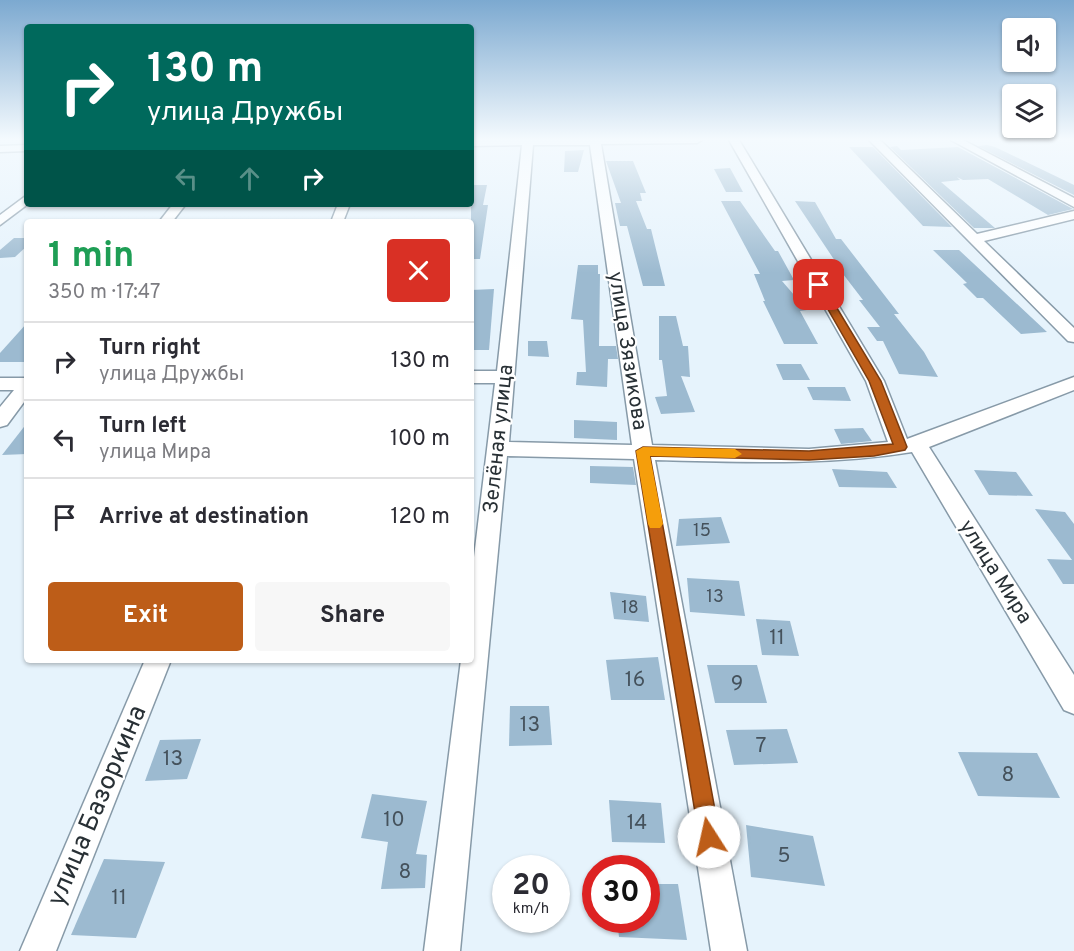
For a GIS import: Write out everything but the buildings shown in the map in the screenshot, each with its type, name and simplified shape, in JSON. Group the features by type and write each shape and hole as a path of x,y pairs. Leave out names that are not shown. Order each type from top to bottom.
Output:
{"street":[{"name":"Зелёная улица","path":"442,951 506,377 524,184"},
{"name":"улица Зязикова","path":"602,184 643,451 729,951"},
{"name":"улица Мира","path":"760,184 875,381 908,446 1074,700"},
{"path":"919,184 1074,337"},
{"path":"1039,184 1074,203"},
{"path":"0,221 24,201"},
{"path":"168,219 178,207"},
{"path":"975,239 1074,215"},
{"path":"474,377 506,377"},
{"path":"498,449 809,456 874,452 908,446 1074,383"},
{"path":"0,384 24,385"},
{"path":"0,420 24,389"},
{"name":"улица Базоркина","path":"38,951 157,663"}],"slow traffic":[{"path":"655,524 643,451 735,454"}],"route":[{"path":"709,837 643,451 809,456 874,452 900,447 875,381 819,285"}]}
